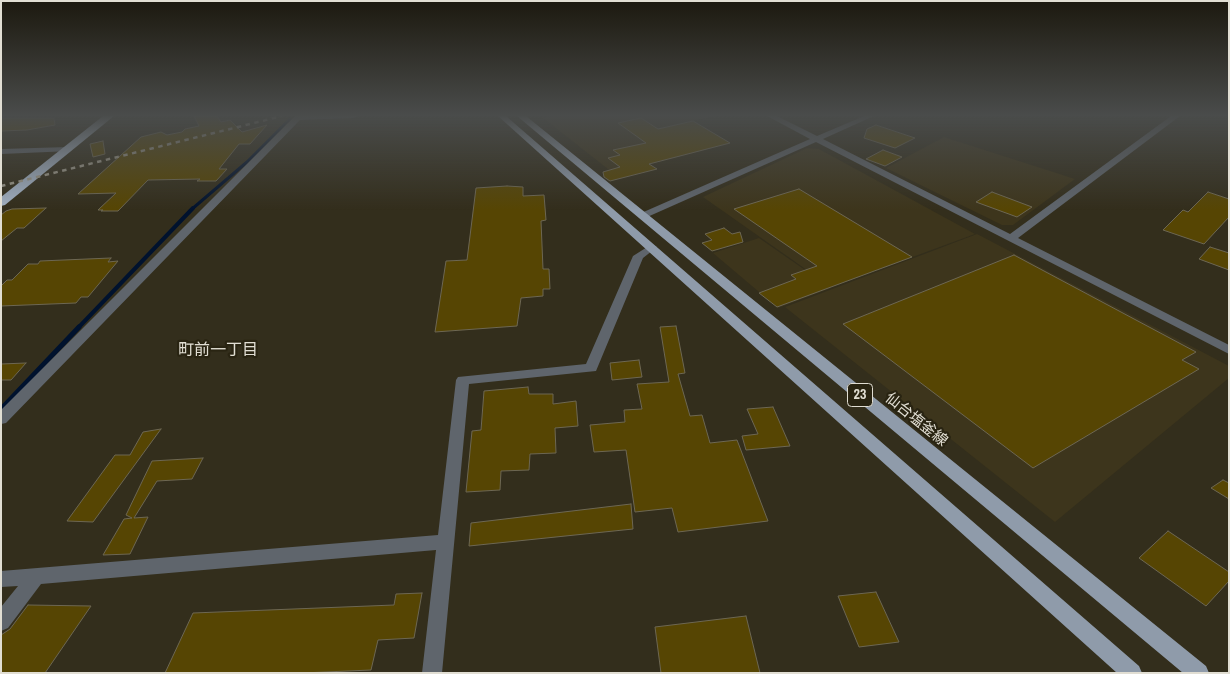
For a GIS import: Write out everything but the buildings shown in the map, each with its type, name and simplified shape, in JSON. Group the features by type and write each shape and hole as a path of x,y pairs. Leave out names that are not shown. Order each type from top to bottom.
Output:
{"highway":[{"path":"1,192 58,147"},
{"path":"1,203 68,149"}],"main road":[{"name":"23","path":"538,147 1132,673"},
{"name":"仙台塩釜線","path":"559,147 1199,673"}],"street":[{"path":"1,419 269,147"},
{"path":"642,216 800,147"},
{"path":"832,147 1229,350"},
{"path":"1010,239 1134,147"},
{"path":"1,152 68,149"},
{"path":"432,673 463,380 591,368 638,256 652,247"},
{"path":"1,579 447,542"},
{"path":"1,622 36,576"}],"shaded area":[{"path":"580,147 691,147 698,152 613,173"},
{"path":"924,147 977,147 1075,179 1013,225 1002,225 886,168"},
{"path":"807,148 819,149 975,234 831,287 703,197"},
{"path":"977,234 1229,366 1229,378 1055,522 785,307"},
{"path":"759,238 831,288 778,308 713,253"}],"waterway":[{"path":"192,209 262,147"},
{"path":"78,328 192,209"},
{"path":"1,409 79,327"}],"railway":[{"path":"1,186 156,147"}],"district":[{"name":"町前一丁目","path":"218,351"}]}
